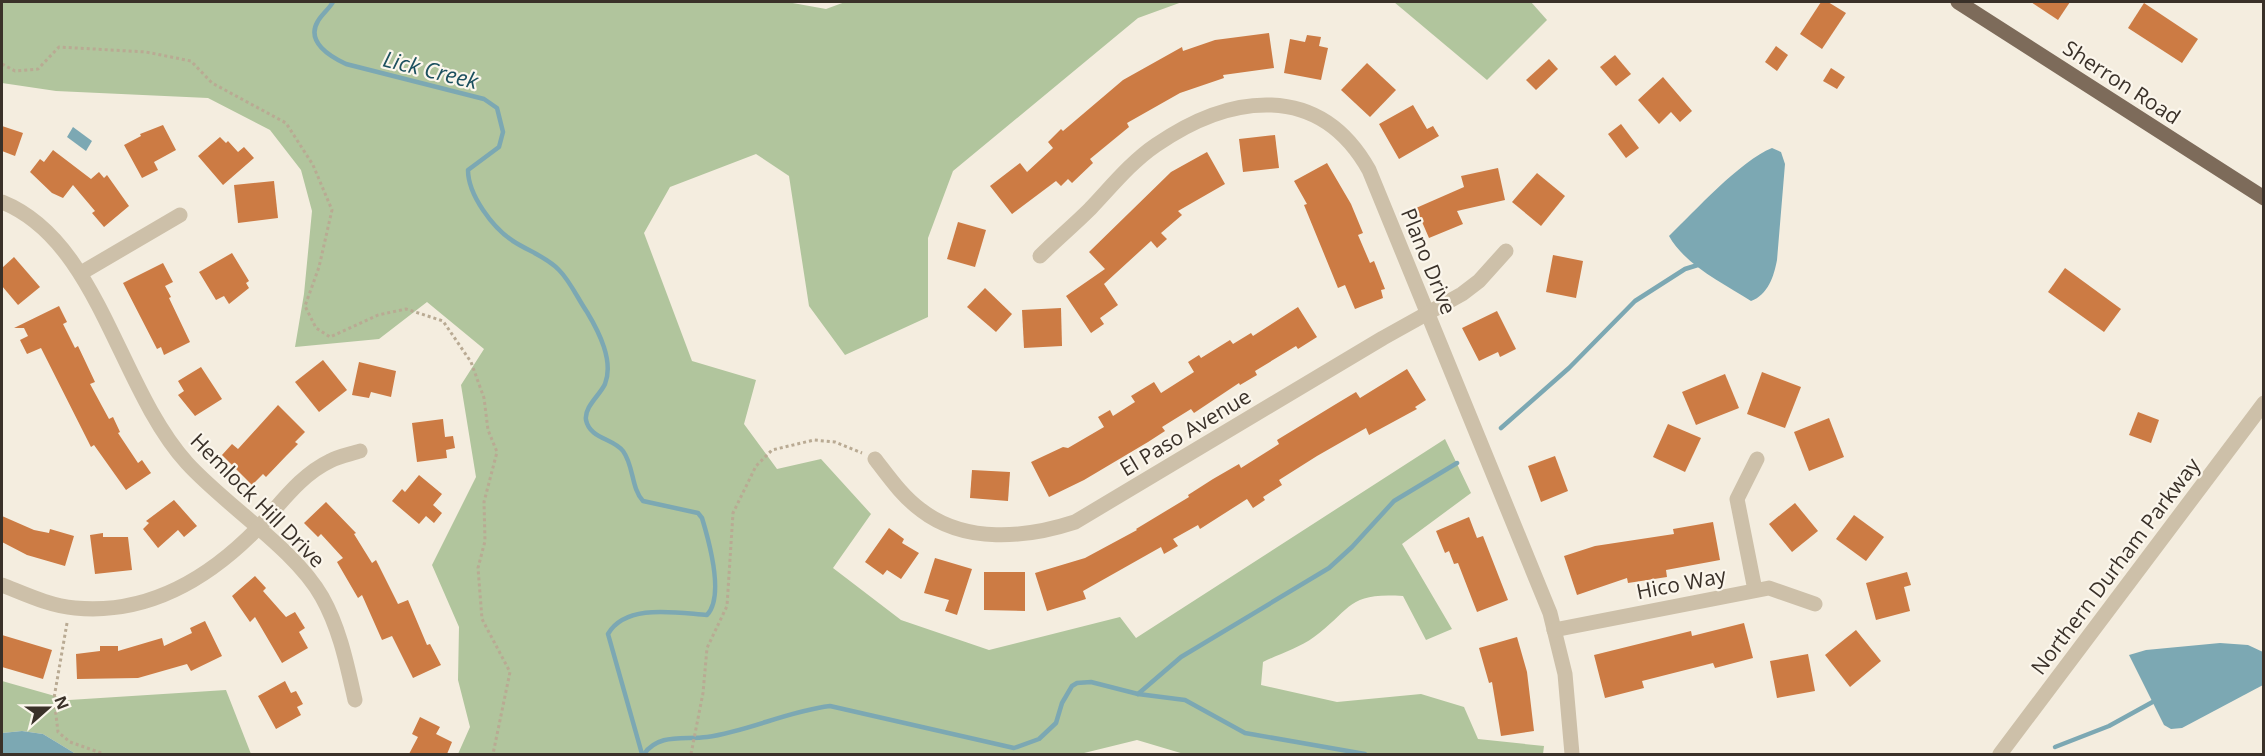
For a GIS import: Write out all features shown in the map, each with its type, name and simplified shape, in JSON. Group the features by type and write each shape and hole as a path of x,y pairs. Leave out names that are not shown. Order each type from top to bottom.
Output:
{"main road":[{"name":"Sherron Road","path":"1958,2 2264,198"}],"street":[{"name":"Plano Drive","path":"1040,256 1130,167 1155,146 1179,131 1232,109 1271,104 1324,119 1345,136 1361,154 1369,170 1550,614 1565,674 1572,754"},
{"name":"Hemlock Hill Drive","path":"2,202 35,221 51,234 81,273 145,404 187,463 297,564 321,596 338,633 355,700"},
{"path":"81,273 180,215"},
{"name":"El Paso Avenue","path":"875,459 896,488 922,511 947,524 975,533 1000,537 1049,531 1075,522 1103,507 1462,294 1479,281 1506,250"},
{"name":"Northern Durham Parkway","path":"2000,754 2264,403"},
{"path":"2,585 35,598 69,607 113,609 164,596 195,581 226,559 297,486 329,461 360,451"},
{"path":"1755,590 1737,499 1757,459"},
{"name":"Hico Way","path":"1554,630 1769,588 1815,604"}],"path":[{"path":"2,64 15,71 38,69 59,47 146,52 191,61 212,83 286,123 313,165 332,210 319,267 305,306 316,328 330,337 378,315 406,309 443,321 471,362 484,398 488,430 497,452 484,502 485,540 478,568 482,619 510,672 493,754"},
{"path":"691,754 703,693 707,648 727,606 733,513 756,466 772,450 814,440 835,442 875,459"},
{"path":"69,607 54,698 58,732 70,742 104,754"}],"green space":[{"path":"2,2 787,2 826,9 845,2 1182,2 1138,18 953,171 928,238 928,317 845,355 809,306 789,176 756,154 670,187 644,233 692,361 756,380 744,424 777,469 821,459 871,514 833,568 901,620 989,650 1120,617 1136,638 1445,439 1471,493 1402,544 1452,629 1426,640 1403,596 1385,595 1360,600 1352,604 1308,641 1263,662 1261,685 1337,702 1421,694 1464,707 1478,739 1544,746 1543,754 1184,754 1137,740 1080,754 458,754 470,727 458,680 459,627 432,565 476,477 461,385 484,349 427,302 379,339 295,347 304,294 312,211 301,170 270,130 208,98 56,91 2,83"},
{"path":"1394,2 1531,2 1547,20 1487,80"},
{"path":"2,681 69,700 226,690 251,754 76,754 43,734 22,731 2,733"}],"water":[{"path":"73,127 92,141 86,151 67,137"},
{"path":"1772,148 1781,152 1785,164 1777,260 1766,290 1751,301 1695,265 1676,247 1669,236 1732,175 1759,154"},
{"path":"2220,643 2248,645 2263,652 2263,685 2182,728 2171,729 2164,725 2129,655 2146,650"},
{"path":"22,731 43,734 76,754 2,754 2,733"}],"building":[{"path":"1821,2 1828,2 1846,13 1822,49 1800,34"},
{"path":"2031,2 2070,2 2058,20"},
{"path":"2144,3 2198,39 2182,63 2128,28"},
{"path":"1269,33 1274,68 1223,75 1224,78 1180,93 1127,123 1129,127 1090,159 1093,163 1072,183 1068,179 1061,186 1056,181 1012,214 990,186 1020,163 1027,172 1053,148 1048,142 1061,129 1063,131 1123,80 1182,47 1183,51 1215,40"},
{"path":"1307,35 1321,37 1319,46 1328,48 1321,80 1284,73 1290,39 1305,42"},
{"path":"1776,46 1788,55 1777,71 1765,62"},
{"path":"1615,55 1631,74 1616,86 1600,67"},
{"path":"1549,59 1558,69 1536,90 1526,80"},
{"path":"1367,63 1396,90 1370,117 1341,90"},
{"path":"1831,68 1845,77 1837,89 1823,81"},
{"path":"1663,77 1692,111 1680,122 1671,112 1659,124 1638,100"},
{"path":"1413,105 1427,129 1433,126 1439,136 1399,159 1379,124"},
{"path":"1621,124 1639,148 1626,158 1608,134"},
{"path":"163,125 176,150 154,162 158,170 142,178 124,145 141,136 140,134"},
{"path":"2,126 23,133 15,156 2,151"},
{"path":"1275,135 1279,168 1243,172 1239,139"},
{"path":"220,137 226,143 228,141 238,152 244,147 254,158 223,185 198,156"},
{"path":"53,150 91,179 99,172 104,178 107,175 129,206 104,227 92,213 95,211 73,185 63,198 52,193 30,172 40,159 44,162"},
{"path":"1207,152 1225,184 1178,211 1182,215 1161,233 1167,239 1157,248 1151,241 1104,284 1118,305 1100,318 1104,324 1091,333 1066,296 1105,269 1089,252 1171,172"},
{"path":"1327,163 1351,204 1363,233 1358,235 1370,263 1374,261 1385,289 1381,290 1383,298 1355,309 1345,285 1338,288 1304,205 1307,204 1294,181"},
{"path":"1498,168 1505,200 1457,211 1463,224 1429,238 1416,208 1464,187 1461,176"},
{"path":"1537,173 1565,196 1541,226 1512,202"},
{"path":"274,181 278,218 238,223 234,185"},
{"path":"958,222 986,230 975,267 947,259"},
{"path":"232,253 249,281 246,283 249,288 229,304 224,296 216,300 199,272"},
{"path":"1553,255 1583,261 1576,298 1546,292"},
{"path":"14,257 40,287 18,305 2,286 2,268"},
{"path":"163,263 173,282 165,286 171,297 169,298 190,342 164,355 161,347 157,349 123,283"},
{"path":"2065,268 2121,309 2104,332 2048,292"},
{"path":"985,288 1012,314 996,332 967,307"},
{"path":"59,306 67,322 63,324 75,348 78,346 95,382 90,384 109,419 113,417 120,432 118,433 138,463 142,460 151,473 126,490 94,445 91,447 41,348 27,354 20,340 28,336 24,328 14,328"},
{"path":"1298,307 1317,337 1298,349 1296,346 1255,371 1257,375 1240,385 1239,383 1194,413 1191,409 1162,427 1165,431 1148,442 1084,480 1049,497 1031,462 1063,447 1068,448 1104,427 1098,417 1110,410 1113,416 1135,402 1131,396 1154,382 1161,393 1194,372 1188,362 1199,355 1201,358 1230,340 1233,344 1251,333 1253,336"},
{"path":"1061,308 1062,346 1024,348 1022,310"},
{"path":"1497,311 1516,349 1500,357 1498,352 1479,361 1462,328"},
{"path":"323,360 347,390 319,412 295,382"},
{"path":"359,362 396,371 391,397 371,392 369,398 352,395"},
{"path":"201,367 222,399 195,416 178,395 184,391 178,381"},
{"path":"1407,369 1426,400 1415,407 1417,409 1369,435 1366,428 1317,456 1279,480 1282,485 1263,497 1265,500 1253,508 1247,499 1200,529 1198,525 1173,539 1178,546 1164,554 1161,547 1083,591 1086,599 1047,611 1035,573 1085,558 1137,530 1213,479 1239,464 1241,468 1279,444 1277,440 1356,392 1360,398"},
{"path":"1762,372 1801,387 1785,428 1747,414"},
{"path":"1725,374 1739,408 1696,425 1682,392"},
{"path":"278,405 305,432 295,442 298,444 266,477 263,474 252,485 222,455 232,444 238,449"},
{"path":"2138,412 2159,420 2151,443 2129,435"},
{"path":"1829,418 1844,457 1809,471 1794,432"},
{"path":"443,419 445,437 453,436 455,448 446,450 447,458 417,462 412,423"},
{"path":"1668,424 1701,438 1685,472 1653,457"},
{"path":"1555,456 1568,491 1541,502 1528,466"},
{"path":"972,470 1010,472 1008,501 970,498"},
{"path":"419,475 442,494 433,505 442,513 434,523 426,516 419,524 392,501 402,489 405,492"},
{"path":"174,500 197,526 184,537 178,530 158,548 143,529 149,523 146,521"},
{"path":"326,502 356,533 354,534 372,563 376,560 398,604 408,600 427,645 430,644 441,665 413,678 392,636 382,640 362,595 358,598 337,562 343,558 321,534 318,537 304,523"},
{"path":"1795,503 1818,531 1792,552 1769,524"},
{"path":"1854,515 1884,537 1866,561 1836,539"},
{"path":"2,516 34,530 49,533 50,529 74,536 65,566 27,555 2,542"},
{"path":"1469,517 1477,538 1483,536 1508,600 1477,612 1458,563 1454,564 1449,551 1445,553 1436,531"},
{"path":"1713,522 1720,560 1666,570 1667,577 1628,583 1627,578 1577,595 1564,556 1595,546 1674,534 1673,529"},
{"path":"889,528 904,539 902,543 919,553 901,579 887,570 883,575 865,562"},
{"path":"103,533 103,537 128,537 132,570 95,574 90,535"},
{"path":"935,558 972,569 957,615 945,611 949,600 924,593"},
{"path":"984,572 1025,572 1025,611 984,610"},
{"path":"1907,572 1911,585 1904,587 1910,611 1876,620 1866,583"},
{"path":"255,576 266,588 263,591 286,617 295,612 305,628 299,632 308,648 282,663 255,617 250,622 232,596"},
{"path":"205,621 222,656 191,671 187,664 138,678 77,679 76,654 100,651 100,646 118,646 118,651 162,638 164,646 192,633 190,628"},
{"path":"1744,623 1753,658 1715,668 1713,663 1642,681 1644,688 1605,698 1594,655 1691,631 1692,636"},
{"path":"1856,630 1881,661 1850,687 1825,655"},
{"path":"2,635 52,650 43,679 2,667"},
{"path":"1517,637 1527,672 1534,731 1501,736 1492,682 1489,683 1479,648"},
{"path":"1808,654 1815,691 1777,698 1770,661"},
{"path":"285,681 291,693 296,691 303,704 297,707 301,715 276,729 258,696"},
{"path":"420,717 440,727 436,734 452,742 447,754 409,754 418,737 412,734"}],"waterway":[{"name":"Lick Creek","path":"333,2 318,21 315,29 317,42 333,57 346,64 484,99 497,108 503,132 499,147 468,170 469,180 483,210 498,228 513,241 554,265 563,274 596,328 604,347 608,366 605,384 587,410 588,426 597,435 614,443 623,451 627,457 636,490 643,501 698,513 702,518 714,568 715,582 715,595 707,615 667,612 639,614 616,624 608,634 642,754"},
{"path":"1501,428 1569,368 1635,301 1685,269 1701,264"},
{"path":"1138,694 1181,657 1329,568 1352,547 1394,501 1457,463"},
{"path":"644,754 650,747 664,740 723,734 799,712 830,706 1014,748 1039,739 1056,723 1062,703 1072,686 1077,683 1091,682 1138,694 1185,700 1245,733 1365,754"},
{"path":"2055,747 2109,726 2158,699"}]}
